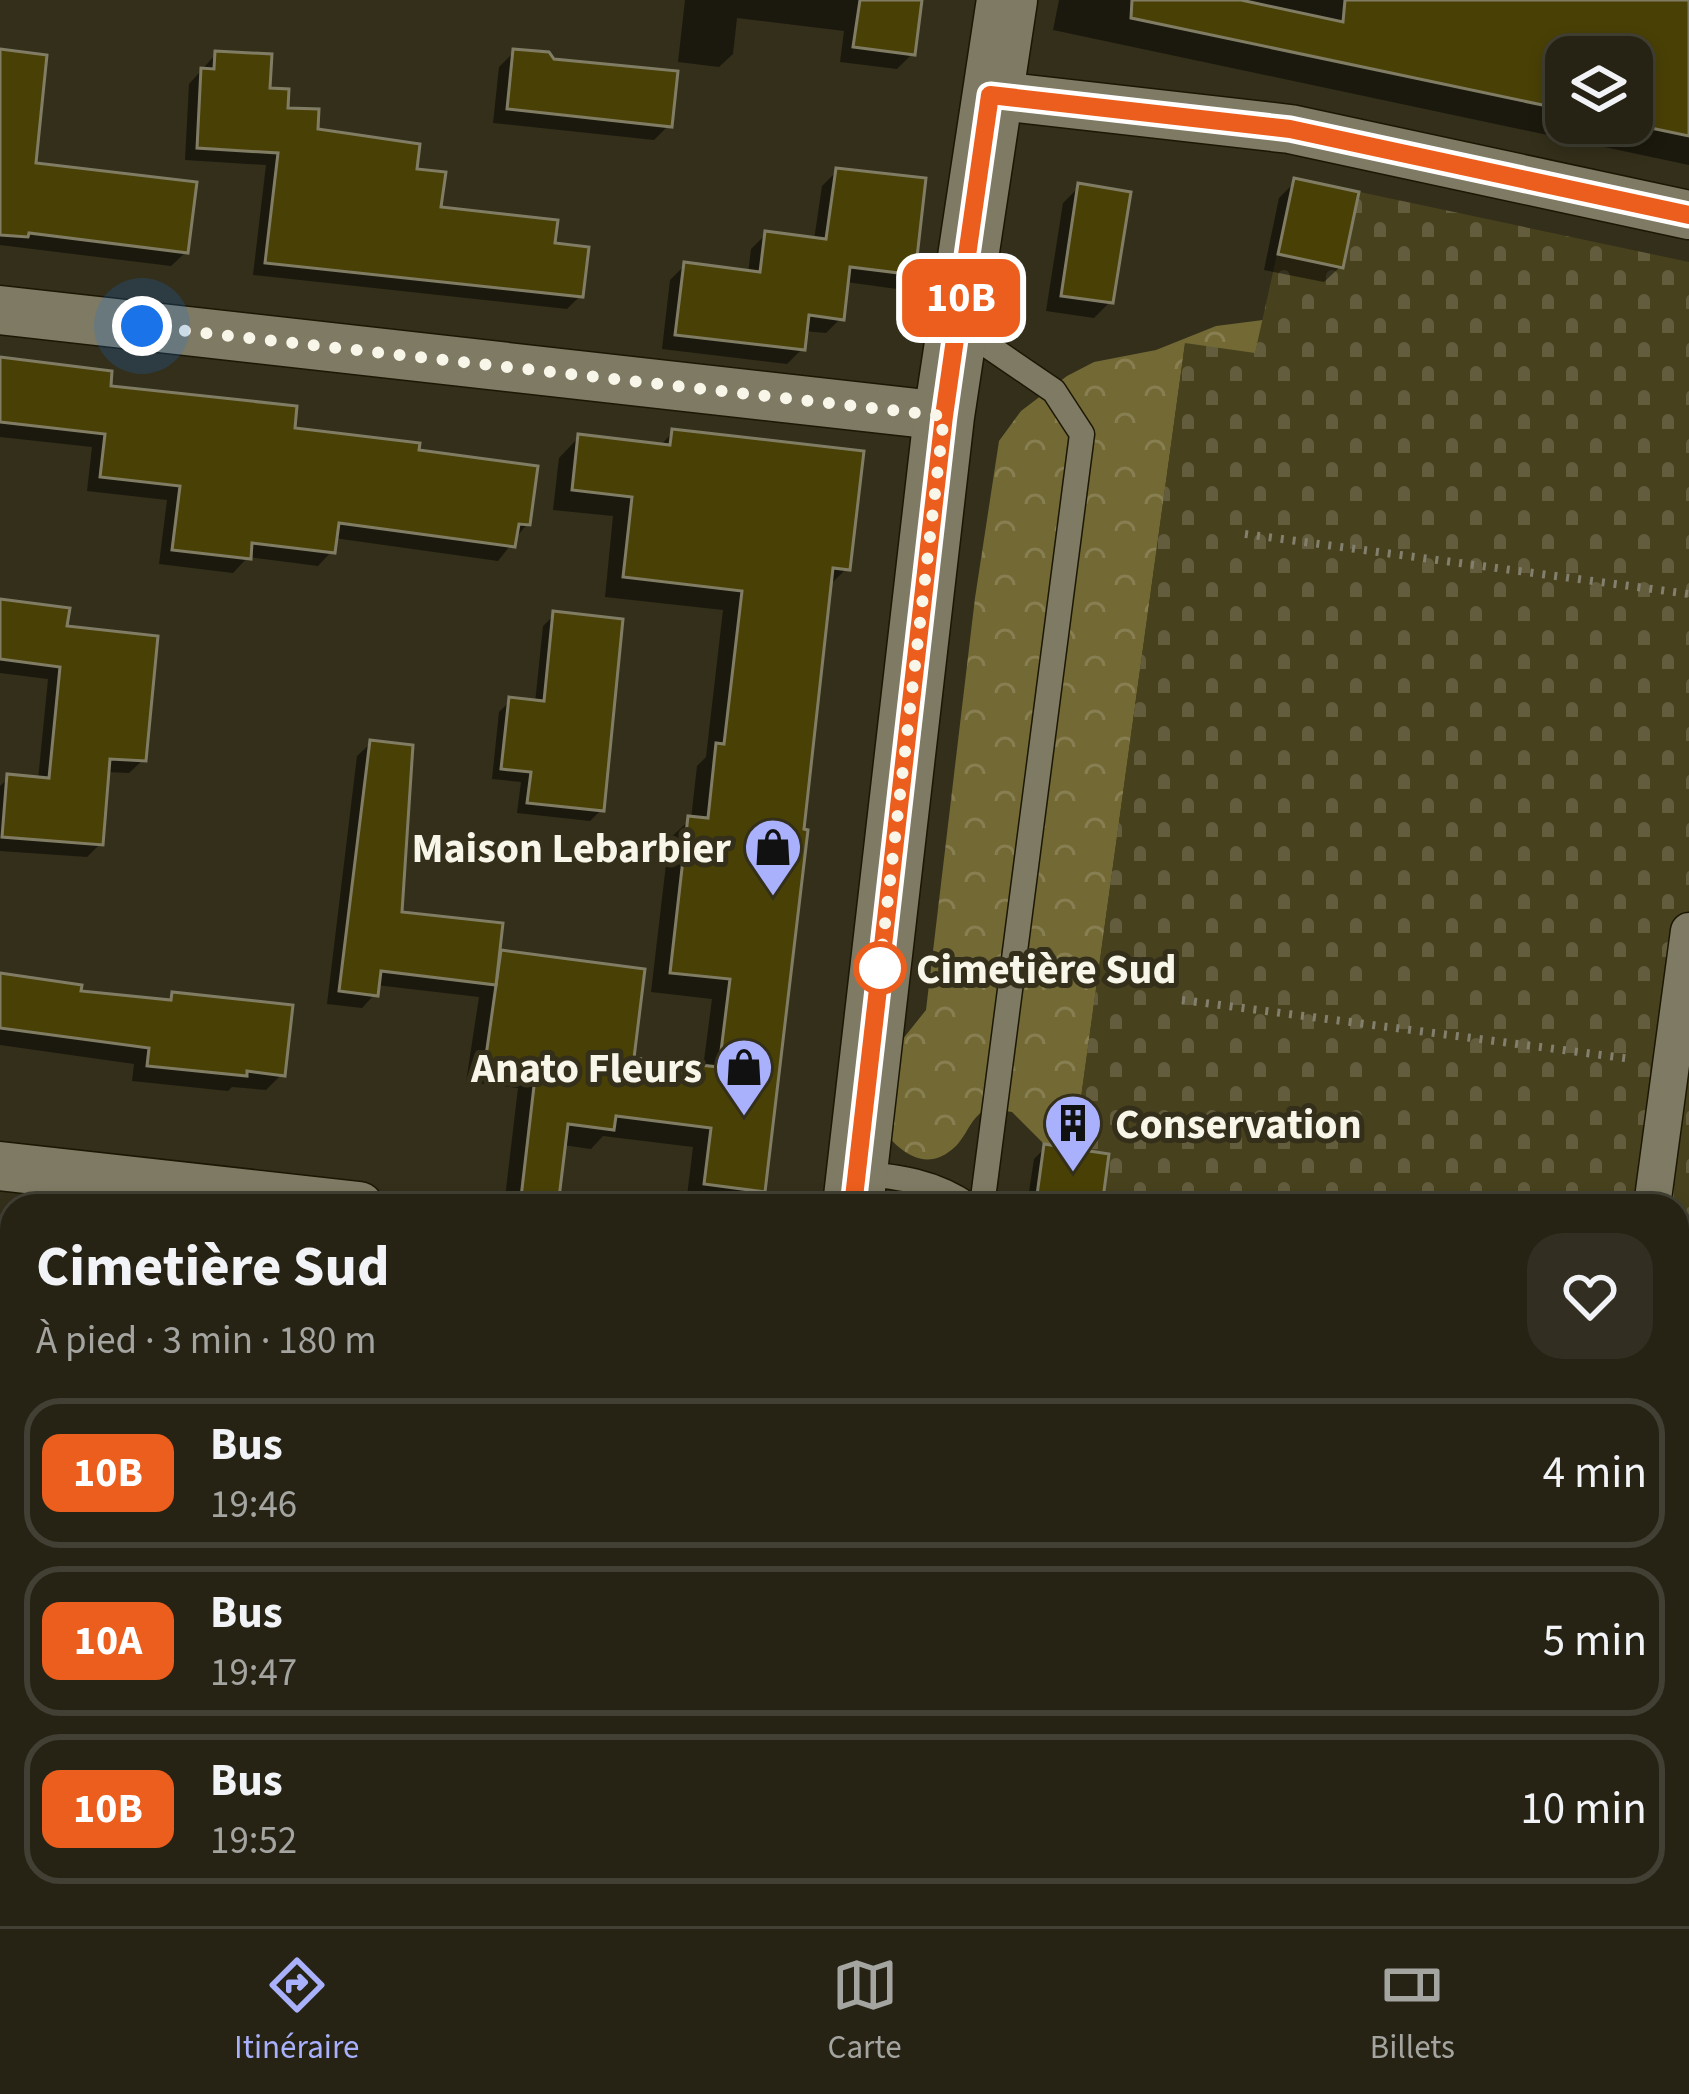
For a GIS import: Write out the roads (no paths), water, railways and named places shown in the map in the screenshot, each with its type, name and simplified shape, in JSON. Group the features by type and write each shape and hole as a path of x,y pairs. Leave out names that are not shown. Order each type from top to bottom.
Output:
{"street":[{"path":"855,1190 944,416 1007,0"},
{"path":"990,95 1290,129 1689,215"},
{"path":"0,310 944,416"},
{"path":"1654,1194 1689,931"},
{"path":"0,1166 212,1194"}],"lane":[{"path":"957,325 1054,391 1082,434 984,1194"},
{"path":"855,1190 911,1178 952,1194"}],"place":[{"name":"Maison Lebarbier","path":"773,898"},
{"name":"Cimetière Sud","path":"880,968"},
{"name":"Anato Fleurs","path":"744,1118"},
{"name":"Conservation","path":"1073,1174"}]}
